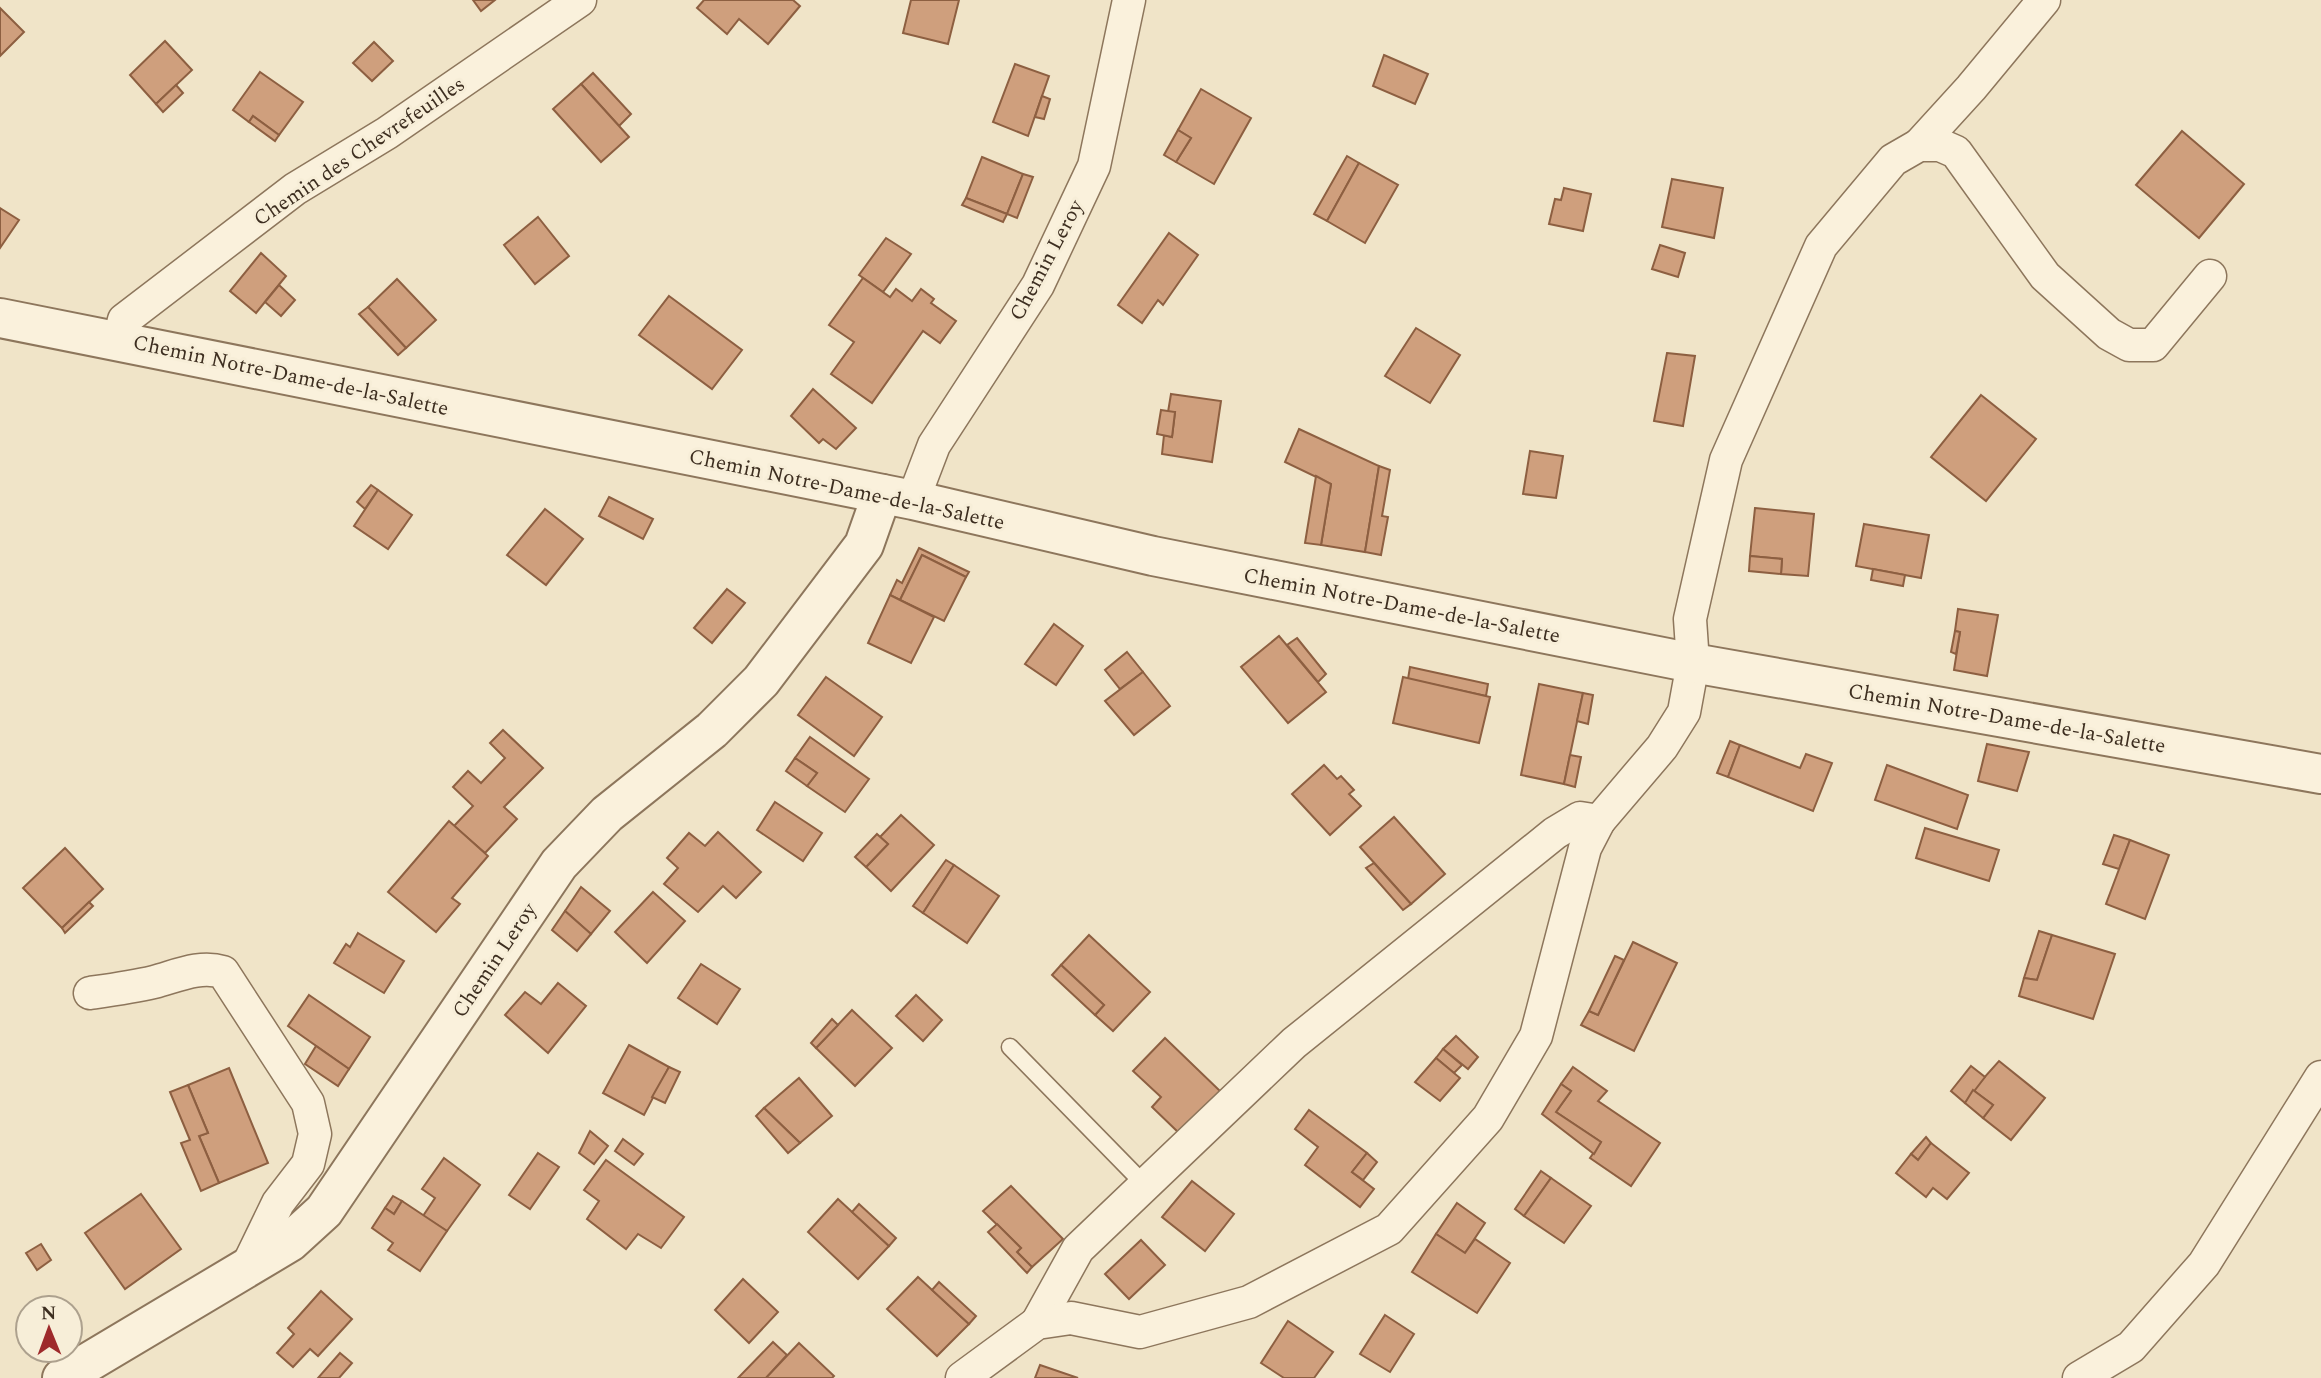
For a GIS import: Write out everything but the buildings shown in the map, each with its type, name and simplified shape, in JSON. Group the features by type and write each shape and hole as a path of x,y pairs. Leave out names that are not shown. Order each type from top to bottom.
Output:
{"street":[{"name":"Chemin des Chevrefeuilles","path":"119,340 124,320 295,189 387,133 580,0"},
{"name":"Chemin Leroy","path":"62,1378 290,1242 324,1210 559,864 607,814 712,730 761,681 864,545 934,445 1038,285 1094,166 1129,0"},
{"path":"1037,1322 1071,1318 1140,1332 1248,1302 1388,1229 1488,1118 1536,1036 1585,848 1599,821 1662,747 1684,712 1693,663 1690,619 1726,460 1821,246 1893,160 1919,145 1971,88 2044,0"},
{"path":"1919,145 1940,145 1956,152 2045,276 2109,334 2129,345 2153,345 2210,276"},
{"name":"Chemin Notre-Dame-de-la-Salette","path":"0,318 897,497 1153,556 1693,663 2321,774"},
{"path":"962,1378 1037,1322 1078,1249 1294,1043 1555,833 1580,818 1599,821"},
{"path":"90,993 122,989 189,971 214,969 223,972 308,1104 314,1134 313,1151 308,1164 278,1203 246,1269"},
{"path":"2079,1378 2131,1347 2204,1264 2321,1077"}],"lane":[{"path":"1010,1047 1146,1186"}]}
